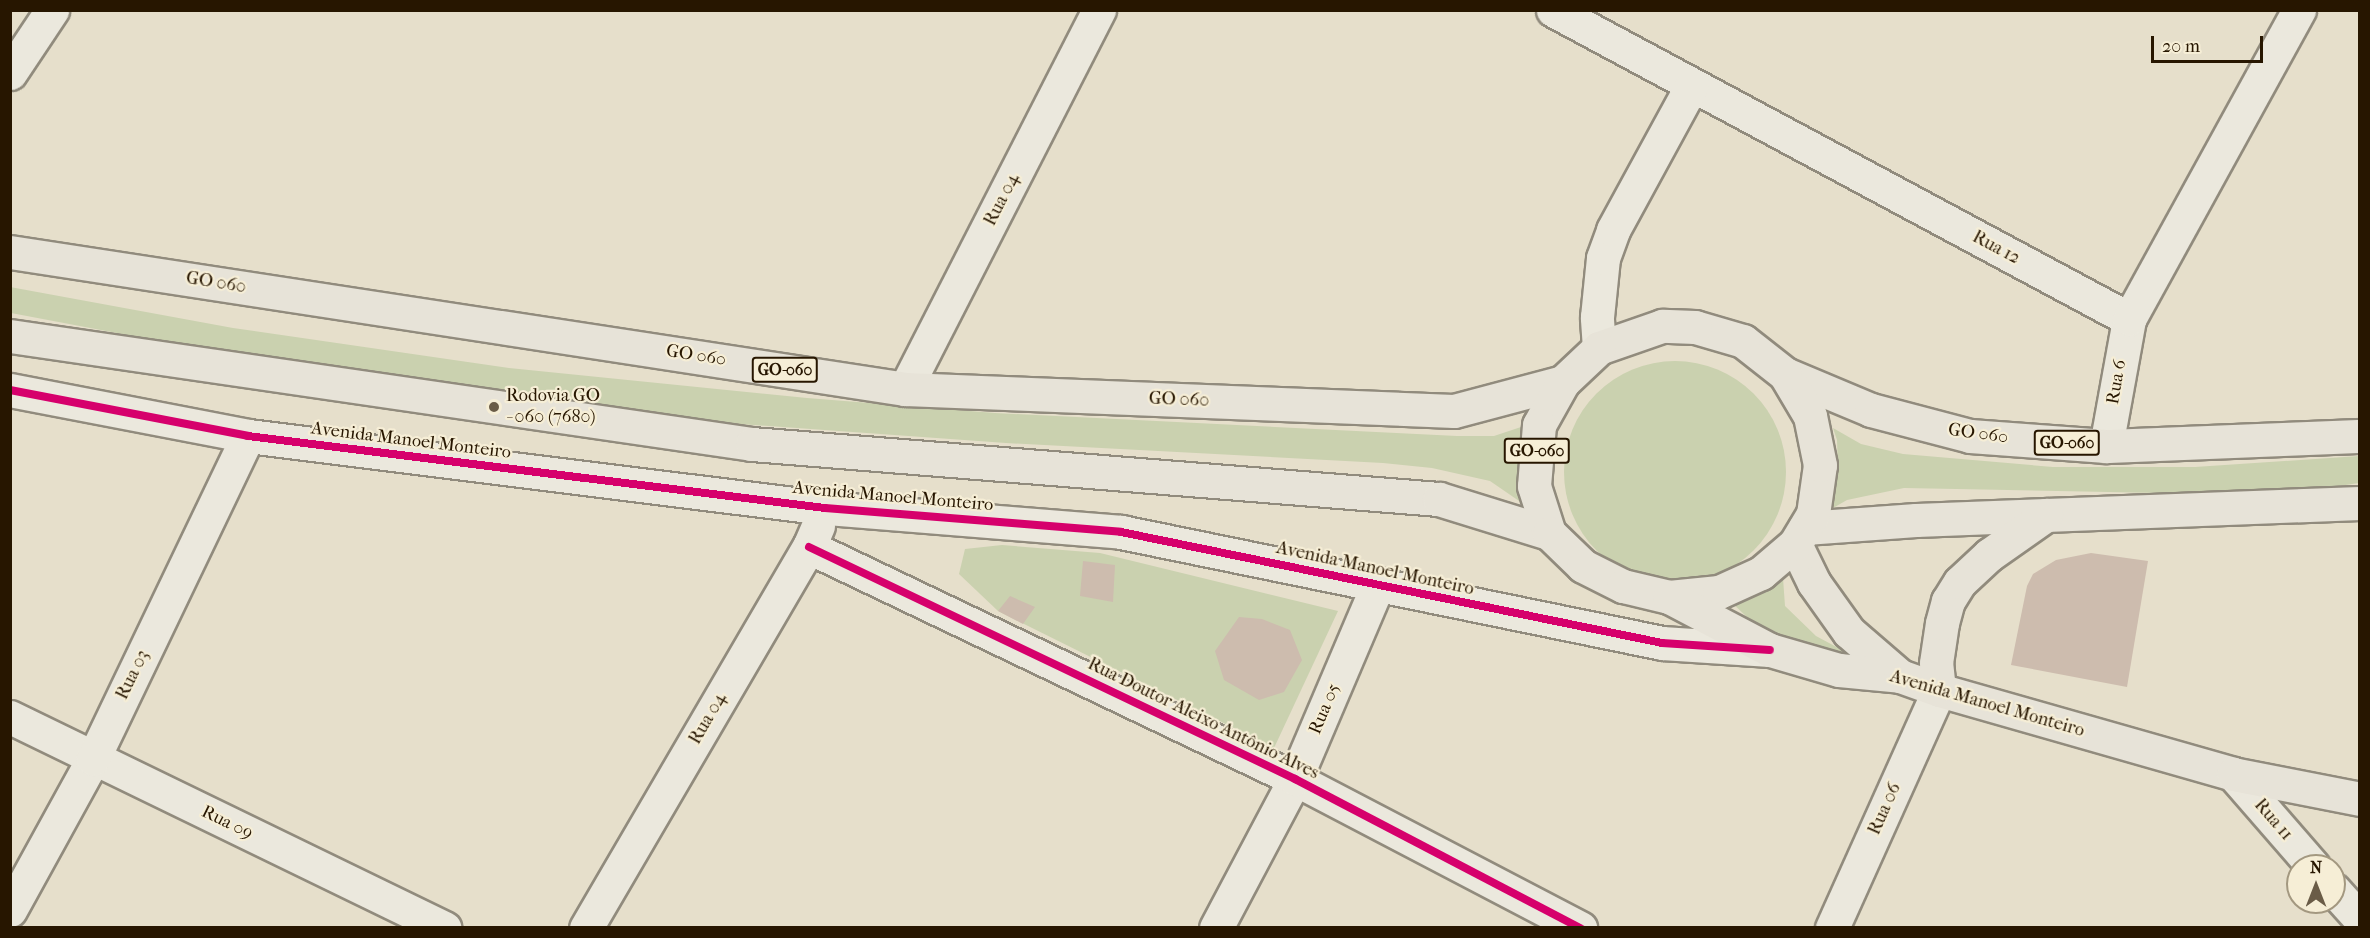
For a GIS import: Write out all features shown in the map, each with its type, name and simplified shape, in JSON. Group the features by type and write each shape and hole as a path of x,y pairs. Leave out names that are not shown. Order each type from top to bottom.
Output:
{"main road":[{"name":"GO 060","path":"10,252 905,389 1454,411 1563,382"},
{"name":"GO-060","path":"1662,326 1695,327 1743,341 1785,374 1810,416 1820,465 1813,514 1800,536 1761,573 1719,592 1669,597 1623,586 1582,566 1549,533 1534,486 1539,425 1563,382 1599,348 1662,326"},
{"name":"GO-060","path":"10,336 752,444 1439,499 1549,533"},
{"name":"GO 060","path":"1785,374 1871,410 1970,436 2106,446 2360,436"},
{"path":"1900,676 1849,632 1814,583 1800,536 2046,515 2360,503"},
{"path":"1939,690 1936,663 1948,601 1960,582 1989,555 2046,515"},
{"path":"1669,597 1770,650"},
{"name":"Avenida Manoel Monteiro","path":"1770,650 1839,670 1900,676 1939,690 2233,774 2360,799"}],"street":[{"path":"10,73 52,10"},
{"name":"Rua 04","path":"905,389 1099,10"},
{"name":"Rua 12","path":"1553,10 2129,319"},
{"path":"2129,319 2299,10"},
{"path":"1599,348 1598,317 1604,258 1613,230 1692,85"},
{"name":"Rua 6","path":"2106,446 2129,319"},
{"name":"Avenida Manoel Monteiro","path":"10,390 249,436 825,508 1121,532 1662,643 1770,650"},
{"name":"Rua 03","path":"10,910 93,759 249,436"},
{"name":"Rua 04","path":"586,927 809,547 825,508"},
{"name":"Rua Doutor Aleixo Antônio Alves","path":"809,547 1295,778 1580,927"},
{"name":"Rua 05","path":"1215,927 1295,778 1378,584"},
{"name":"Rua 06","path":"1832,927 1939,690"},
{"name":"Rua 09","path":"10,717 444,927"},
{"name":"Rua 11","path":"2233,774 2303,854"},
{"path":"2346,903 2360,919"}],"green space":[{"path":"10,287 233,328 509,368 807,398 995,413 1457,436 1494,436 1524,426 1528,507 1490,481 1432,468 1383,463 1006,443 740,424 249,358 11,313"},
{"path":"1675,361 1707,366 1727,374 1745,386 1761,402 1773,420 1781,440 1786,472 1781,504 1773,524 1761,542 1745,558 1727,570 1707,578 1675,583 1643,578 1623,570 1605,558 1589,542 1577,524 1569,504 1564,472 1569,440 1577,420 1589,402 1605,386 1623,374 1643,366"},
{"path":"1833,428 1861,444 1903,454 2053,467 2195,467 2359,456 2359,483 2325,488 2160,493 1904,488 1847,500 1833,508 1838,472 1837,440"},
{"path":"1002,545 1100,553 1338,611 1274,748 998,611 959,574 965,549"},
{"path":"1783,578 1785,606 1816,636 1857,658 1812,647 1782,635 1749,619 1728,599"}],"building":[{"path":"2091,553 2148,561 2127,687 2011,665 2027,586 2033,574 2056,560"},
{"path":"1083,561 1115,565 1113,602 1080,596"},
{"path":"1010,596 1035,607 1023,624 998,611"},
{"path":"1239,617 1262,619 1290,630 1302,660 1284,692 1259,700 1224,680 1215,651"}],"cycle path":[{"path":"10,390 248,436 825,508 1121,532 1662,643 1770,650"},
{"path":"809,547 1295,779 1580,928"}],"place":[{"name":"Rodovia GO - 060 (7680)","path":"494,407"}]}
